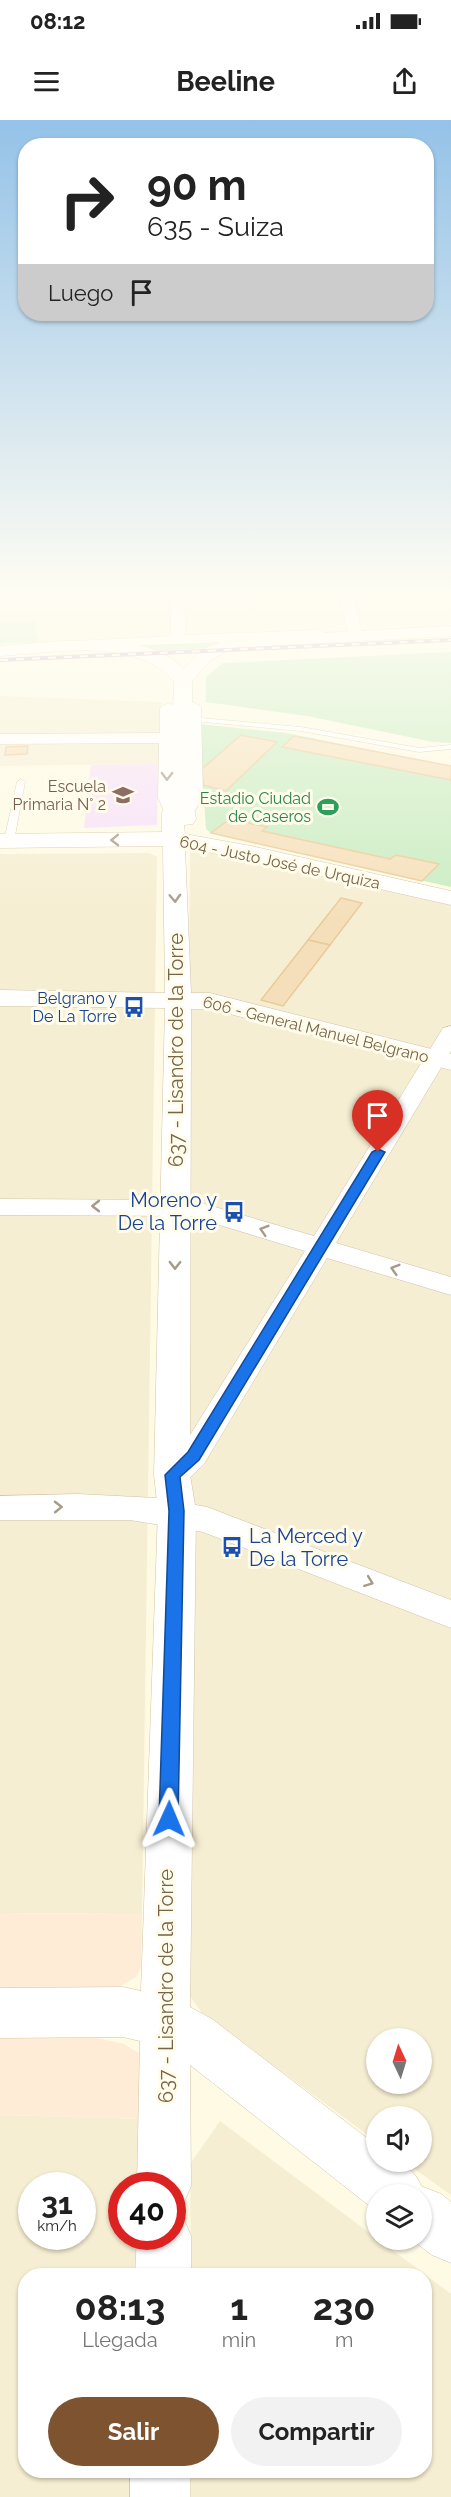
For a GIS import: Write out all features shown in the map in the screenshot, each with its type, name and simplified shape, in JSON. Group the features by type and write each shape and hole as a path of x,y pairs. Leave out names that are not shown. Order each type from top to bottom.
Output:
{"street":[{"path":"182,702 179,808 185,828 191,835 251,853"},
{"name":"637 - Lisandro de la Torre","path":"168,708 167,798 179,808"},
{"name":"637 - Lisandro de la Torre","path":"164,2172 166,1913 175,1493 178,998 173,839 179,808 194,797 193,713"},
{"path":"0,739 167,738"},
{"name":"604 - Justo José de Urquiza","path":"5,841 173,839 222,850 251,853 451,898"},
{"name":"606 - General Manuel Belgrano","path":"0,998 178,998 210,1001 444,1060"},
{"path":"0,1508 137,1506 175,1493 193,1456 320,1247 444,1060 451,1033"},
{"path":"0,1207 176,1206 191,1208 451,1286"},
{"path":"175,1493 207,1520 451,1614"},
{"path":"0,2013 123,2012 166,2022 194,2037 385,2184"},
{"path":"432,2221 451,2236"},
{"path":"163,2268 164,2250"},
{"path":"160,2478 160,2497"}],"lane":[{"path":"193,713 419,750 451,747"},
{"path":"5,841 21,782"}],"shaded area":[{"path":"0,702 161,702 158,764 0,766"},
{"name":"Escuela Primaria N° 2","path":"158,764 157,825 84,828 91,765"},
{"path":"199,848 451,904 451,2195 419,2172 432,2172 432,2106 366,2106 366,2134 202,2013 181,1984 190,852"},
{"path":"149,853 157,857 142,1914 0,1913 0,854"},
{"path":"0,1913 142,1914 141,1968 136,1977 113,1990 0,1993"},
{"path":"0,2038 97,2038 124,2044 140,2054 146,2119 0,2115"},
{"path":"0,2115 146,2119 144,2172 108,2172 108,2250 142,2250 141,2268 18,2268 18,2478 136,2478 135,2497 0,2497"},
{"path":"220,2121 366,2230 366,2250 392,2250 416,2268 191,2268 190,2164"},
{"path":"432,2280 451,2294 451,2497 191,2497 191,2478 432,2478"}],"green space":[{"path":"206,702 451,702 451,743 433,742 307,716"},
{"name":"Estadio Ciudad de Caseros","path":"199,724 286,733 451,766 451,887 211,833 206,829"}],"building":[{"path":"241,735 277,742 226,791 203,785 202,769"},
{"path":"294,736 451,766 451,780 282,747"},
{"path":"28,746 27,754 5,755 6,747"},
{"path":"230,819 267,827 262,831 390,859 396,855 439,864 422,881 211,833"},
{"path":"341,898 362,903 330,945 308,940"},
{"path":"308,940 330,945 283,1006 261,1000"}],"place":[{"name":"Escuela Primaria N° 2","path":"123,795"},
{"name":"Estadio Ciudad de Caseros","path":"328,807"},
{"name":"Belgrano y De La Torre","path":"134,1007"},
{"name":"Moreno y De la Torre","path":"234,1212"},
{"name":"La Merced y De la Torre","path":"232,1547"}],"route":[{"path":"169,1819 177,1511 172,1475 193,1456 378,1152"}]}
